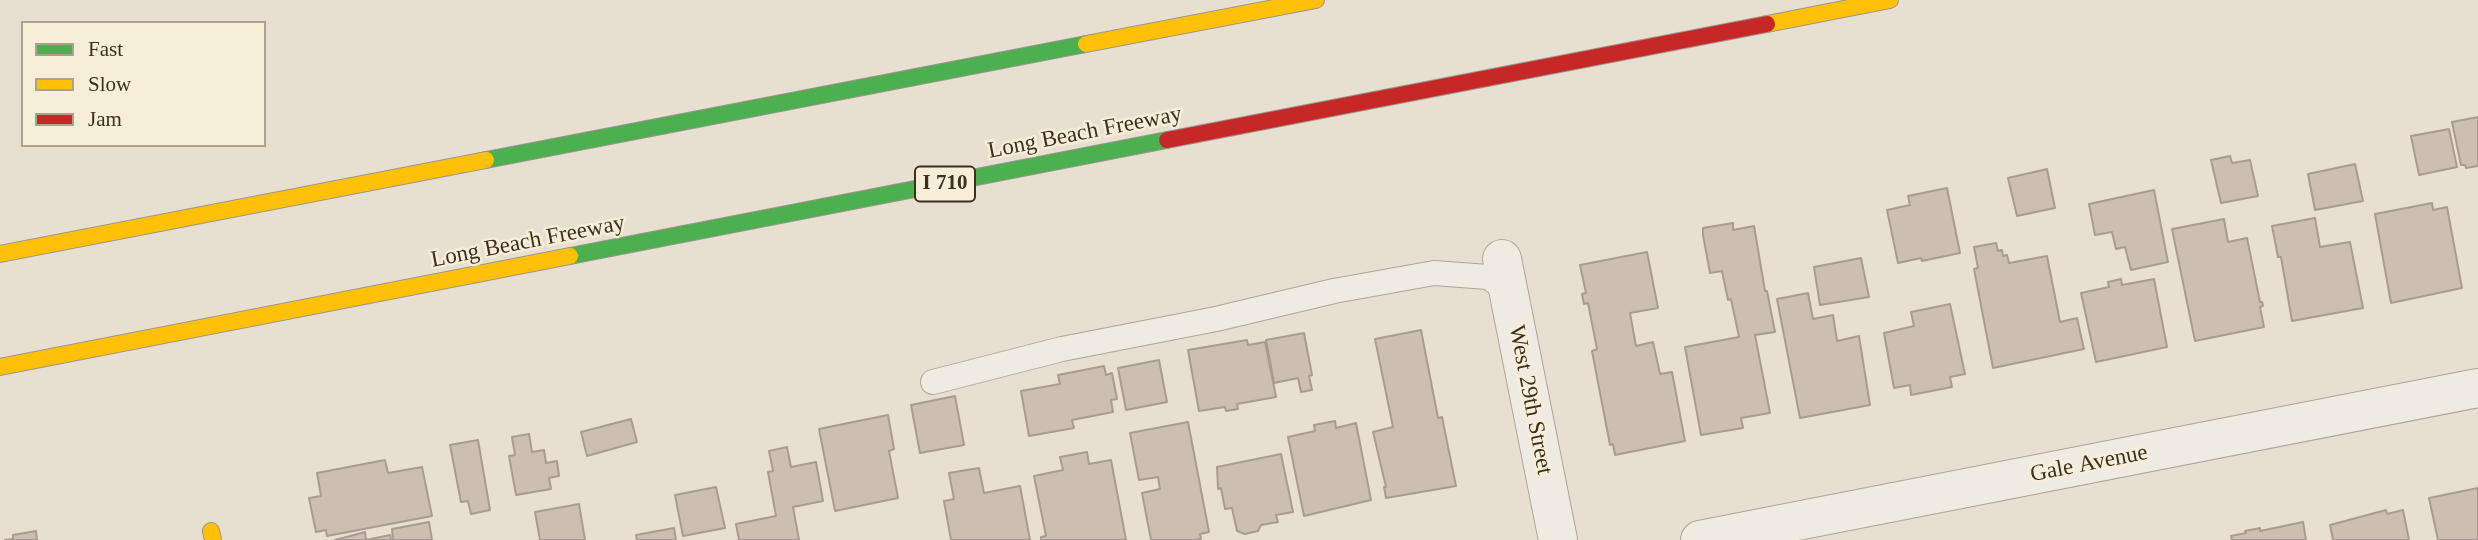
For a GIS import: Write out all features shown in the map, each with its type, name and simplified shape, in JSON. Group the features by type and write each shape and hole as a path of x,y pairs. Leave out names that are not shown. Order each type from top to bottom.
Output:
{"highway":[{"path":"0,254 1316,0"},
{"name":"Long Beach Freeway","path":"0,368 1890,0"}],"street":[{"name":"West 29th Street","path":"1505,276 1558,540"},
{"name":"Gale Avenue","path":"1700,540 2478,388"}],"lane":[{"path":"933,382 1062,349 1216,319 1334,291 1434,273 1505,276"}],"building":[{"path":"2478,117 2478,166 2466,168 2461,165 2452,122"},
{"path":"2449,129 2457,167 2419,175 2411,136"},
{"path":"2230,156 2232,163 2250,160 2258,196 2221,203 2211,160"},
{"path":"2355,164 2363,201 2315,210 2308,174"},
{"path":"2047,169 2055,208 2017,216 2008,178"},
{"path":"1947,188 1960,253 1898,263 1887,210 1910,205 1908,196"},
{"path":"2154,190 2168,262 2131,270 2125,247 2116,249 2112,232 2095,235 2089,204"},
{"path":"2432,203 2433,210 2447,207 2462,288 2391,303 2375,214"},
{"path":"2315,218 2320,247 2350,242 2363,308 2292,321 2281,257 2278,257 2272,226"},
{"path":"2224,219 2228,242 2247,238 2263,306 2260,307 2264,327 2195,341 2172,229"},
{"path":"1733,223 1733,230 1754,226 1775,332 1755,335 1770,413 1741,418 1743,428 1701,435 1685,347 1739,337 1722,271 1710,273 1703,235 1703,228"},
{"path":"1996,243 1998,251 2002,250 2003,256 2007,255 2009,263 2047,256 2060,322 2077,318 2084,349 1993,368 1974,269 1978,268 1974,247"},
{"path":"1647,252 1658,308 1630,313 1636,346 1653,342 1660,374 1672,372 1685,441 1615,455 1613,444 1610,445 1592,351 1597,349 1588,303 1584,304 1582,294 1586,293 1580,265"},
{"path":"1861,258 1869,297 1820,305 1814,267"},
{"path":"2121,279 2122,285 2154,279 2167,347 2096,362 2081,293 2109,287 2108,282"},
{"path":"1808,293 1813,319 1833,315 1837,341 1859,336 1870,405 1800,418 1777,299"},
{"path":"1950,304 1965,374 1950,377 1952,387 1911,395 1910,385 1894,388 1884,333 1914,326 1911,312"},
{"path":"1421,330 1438,418 1442,417 1456,486 1386,498 1386,487 1373,432 1393,427 1375,339"},
{"path":"1304,333 1312,390 1301,392 1298,378 1274,383 1266,340"},
{"path":"1247,340 1248,345 1265,342 1276,397 1237,404 1238,409 1226,411 1225,407 1199,411 1188,350"},
{"path":"1159,360 1167,402 1126,410 1118,368"},
{"path":"1104,366 1106,375 1112,373 1117,399 1111,400 1113,412 1072,420 1074,428 1029,436 1021,391 1060,384 1058,375"},
{"path":"955,396 964,445 920,453 911,405"},
{"path":"888,415 894,449 889,451 898,498 835,511 819,429"},
{"path":"631,419 637,442 587,456 581,432"},
{"path":"1335,421 1336,428 1356,423 1371,500 1304,516 1288,437 1315,431 1314,425"},
{"path":"1188,422 1209,532 1200,534 1201,539 1195,540 1151,540 1142,493 1160,489 1158,477 1139,480 1130,433"},
{"path":"529,434 532,452 544,450 546,463 557,461 559,476 549,478 551,489 516,495 509,456 515,455 512,437"},
{"path":"478,440 490,510 471,514 468,501 461,502 450,445"},
{"path":"787,447 791,467 816,462 823,501 793,507 799,540 739,540 736,524 776,516 768,472 773,471 769,451"},
{"path":"1087,452 1089,464 1111,460 1126,540 1041,540 1041,537 1046,536 1034,476 1063,470 1060,457"},
{"path":"1281,454 1293,512 1276,515 1278,522 1261,525 1258,531 1245,534 1237,531 1232,508 1225,509 1221,488 1218,489 1217,467"},
{"path":"385,460 388,473 422,467 432,516 327,536 326,530 316,532 309,498 321,496 317,473"},
{"path":"979,468 984,493 1020,486 1030,540 951,540 944,501 954,499 949,473"},
{"path":"716,487 725,528 683,536 675,495"},
{"path":"2478,488 2478,540 2438,540 2429,498"},
{"path":"579,504 585,540 540,540 535,512"},
{"path":"2386,510 2387,514 2403,510 2409,540 2333,540 2330,525"},
{"path":"429,522 432,540 393,540 392,529"},
{"path":"2303,522 2306,540 2232,540 2231,536 2260,528 2260,531"},
{"path":"674,528 676,540 637,540 636,535"},
{"path":"36,531 37,540 5,540 13,539 13,535"},
{"path":"365,532 366,540 335,540"},
{"path":"390,535 391,540 366,540"}],"traffic: fast":[{"path":"486,160 1086,44"},
{"path":"570,256 1167,140"}],"traffic: slow":[{"path":"1086,44 1316,0"},
{"path":"1767,24 1890,0"},
{"path":"0,254 486,160"},
{"path":"0,367 570,256"},
{"path":"211,531 213,540"}],"traffic: jam":[{"path":"1167,140 1767,24"}]}
